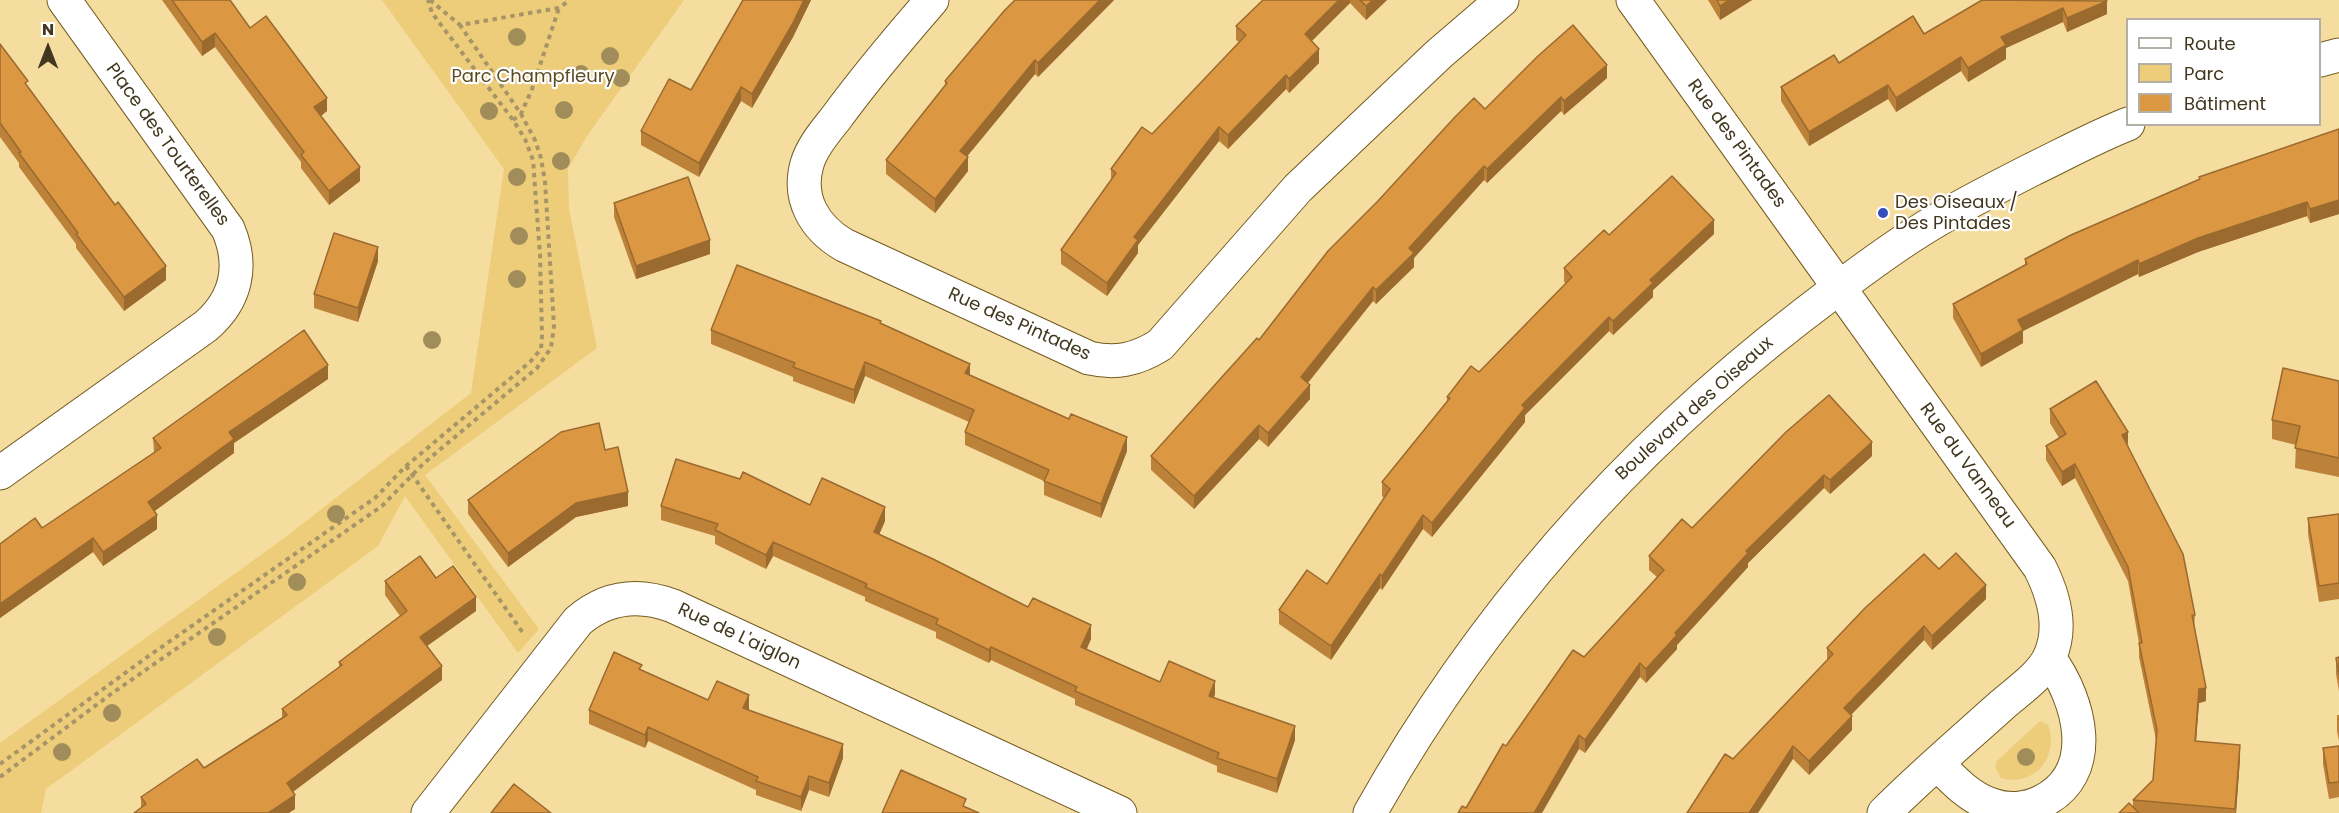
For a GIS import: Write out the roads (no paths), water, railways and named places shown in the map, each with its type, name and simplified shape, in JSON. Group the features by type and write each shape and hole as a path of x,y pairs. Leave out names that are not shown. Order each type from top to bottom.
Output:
{"street":[{"name":"Place des Tourterelles","path":"0,473 206,326 223,309 234,288 237,276 236,251 228,229 64,0"},
{"name":"Rue des Pintades","path":"932,0 857,90 811,153 804,188 810,212 824,231 844,245 1077,353 1089,358 1114,362 1139,357 1160,345 1298,188 1439,54 1502,0"},
{"name":"Rue des Pintades","path":"1633,0 1839,288"},
{"path":"2321,60 2339,55"},
{"name":"Boulevard des Oiseaux","path":"1370,813 1419,731 1504,609 1586,512 1709,392 1762,346 1919,231 2061,155 2126,124"},
{"name":"Rue du Vanneau","path":"1839,288 2040,568 2051,592 2056,620 2054,646 2049,658"},
{"name":"Rue de L'aiglon","path":"428,813 578,621 599,606 623,599 648,598 673,606 1120,813"},
{"path":"1884,813 2023,686 2049,658 2059,671 2072,699 2079,748 2078,762 2058,791 2034,805 2010,809 2000,807 1972,795 1938,764"}],"place":[{"name":"Des Oiseaux / Des Pintades","path":"1883,213"}],"park label":[{"name":"Parc Champfleury","path":"533,77"}]}
